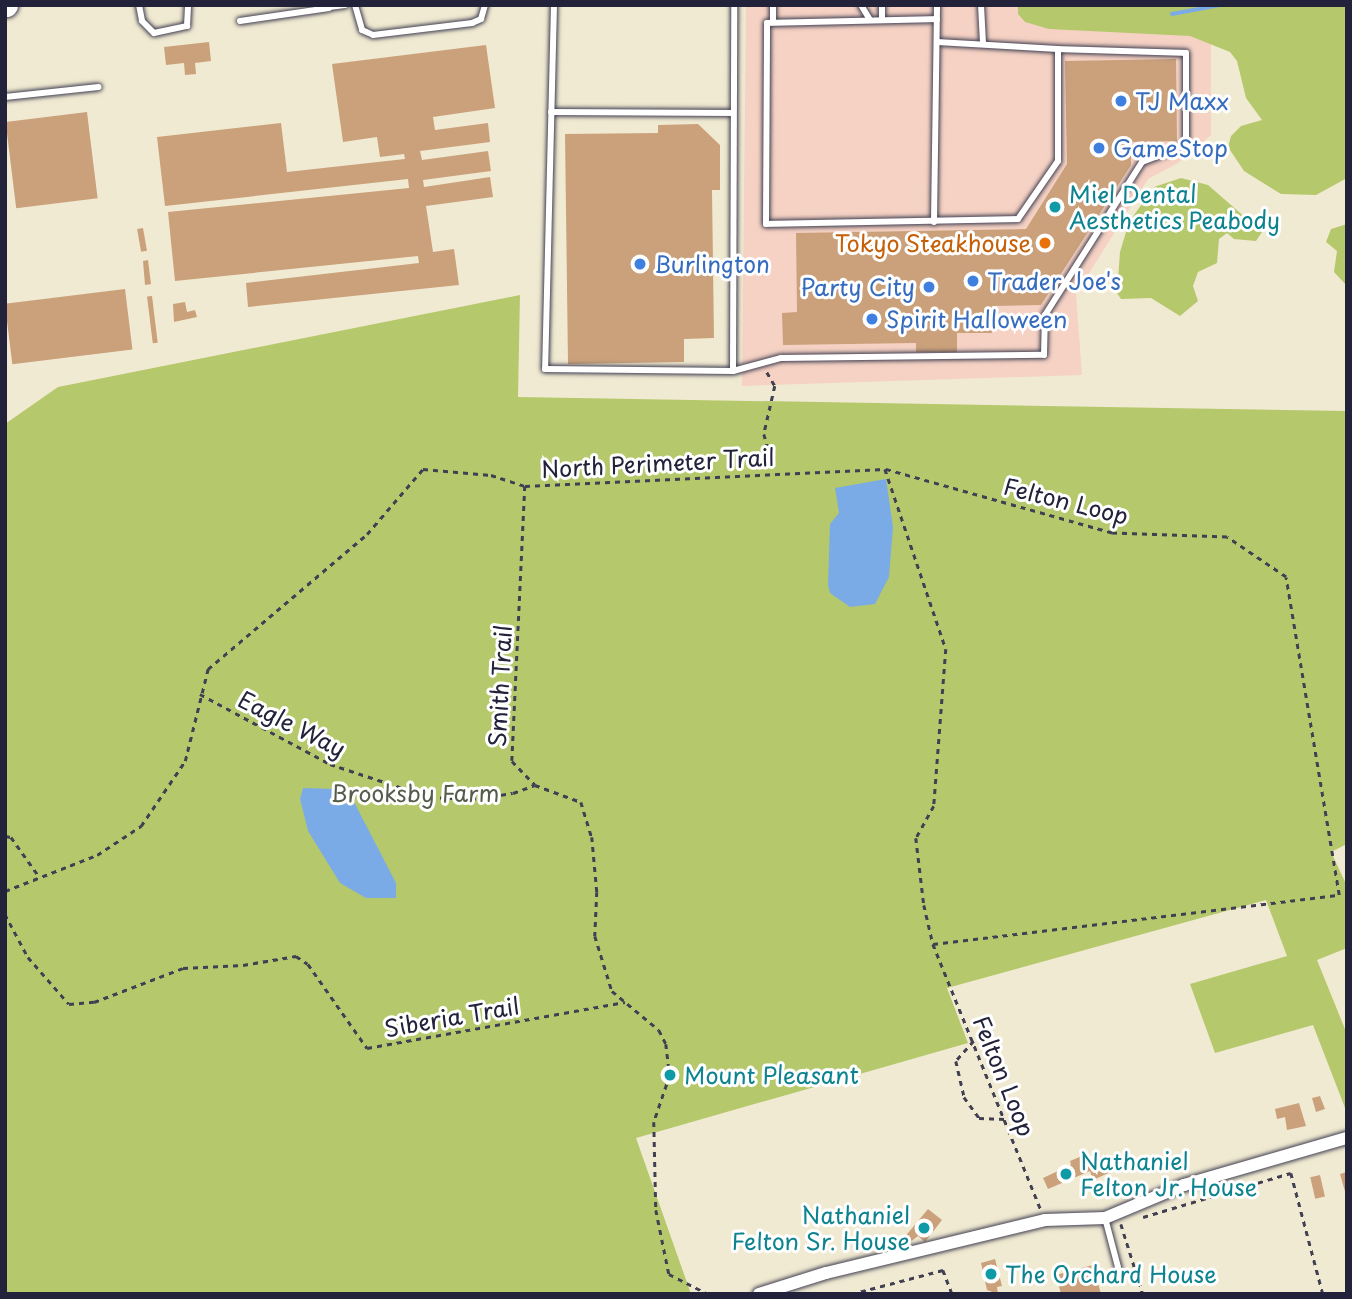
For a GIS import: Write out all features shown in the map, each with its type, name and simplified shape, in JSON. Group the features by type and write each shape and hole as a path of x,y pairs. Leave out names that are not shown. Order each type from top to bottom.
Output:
{"street":[{"path":"759,1294 1045,1220 1105,1218 1184,1185 1347,1138"}],"lane":[{"path":"139,5 142,21 154,33 187,26 188,5"},
{"path":"240,21 345,5"},
{"path":"355,5 362,30 373,35 472,23 481,19 485,5"},
{"path":"554,5 545,369 733,371 781,358 1044,355 1045,315 1142,162 1186,145 1186,53 937,42"},
{"path":"733,371 734,5"},
{"path":"773,5 773,22"},
{"path":"860,5 870,20"},
{"path":"882,5 882,20"},
{"path":"934,222 937,5"},
{"path":"981,5 983,44"},
{"path":"937,19 767,23 766,224 1018,219 1058,161 1059,49"},
{"path":"5,97 98,87"},
{"path":"551,112 733,113"},
{"path":"1105,1218 1119,1271"}],"path":[{"path":"762,363 775,386 764,434 775,472"},
{"name":"North Perimeter Trail","path":"5,891 97,855 141,826 185,761 208,669 367,534 423,469 491,475 525,486 775,472 885,469"},
{"name":"Felton Loop","path":"885,469 1112,533 1227,537 1286,577 1339,895 933,944"},
{"name":"Felton Loop","path":"885,469 946,649 934,806 916,838 933,944 1045,1220"},
{"name":"Smith Trail","path":"525,486 512,761 535,785 581,802 595,864 595,936 612,991 659,1030 666,1044 670,1075 654,1122 656,1210 669,1274 708,1294"},
{"name":"Eagle Way","path":"200,694 330,764 429,797 471,799 513,793 535,785"},
{"path":"5,836 11,837 39,876"},
{"name":"Siberia Trail","path":"5,914 28,957 69,1004 94,1002 183,968 243,965 296,956 308,964 367,1048 625,1002"},
{"path":"974,1041 956,1061 964,1097 979,1118 1005,1119"},
{"path":"1143,1294 1121,1223 1291,1173 1324,1294"},
{"path":"851,1294 943,1270 952,1294"}],"shaded area":[{"path":"746,5 1221,5 1211,7 1211,135 1178,163 1148,179 1076,294 1082,375 742,386"}],"green space":[{"path":"1018,5 1347,5 1347,178 1316,195 1281,194 1244,171 1228,147 1231,136 1241,126 1262,120 1246,98 1237,61 1230,52 1190,36 1049,29 1025,22 1018,14"},
{"path":"1181,178 1208,185 1262,232 1256,241 1234,239 1227,233 1219,239 1217,263 1198,272 1193,286 1198,301 1180,316 1151,298 1121,299 1117,293 1120,252 1129,222 1154,187"},
{"path":"1347,224 1347,286 1334,272 1337,251 1326,242 1331,229"},
{"name":"Brooksby Farm","path":"520,295 518,397 1347,411 1347,844 1331,852 1347,886 1347,948 1317,960 1347,1034 1347,1113 1313,1025 1215,1053 1190,984 1287,956 1266,900 947,988 968,1043 636,1138 691,1294 5,1294 5,424 58,387"}],"water":[{"path":"886,479 893,527 889,577 875,604 850,607 830,593 828,585 830,524 839,513 835,488"},
{"path":"303,788 336,789 354,802 396,883 396,898 366,898 340,883 308,831 300,799"}],"building":[{"path":"209,42 211,61 195,63 196,74 185,75 184,63 166,65 164,47"},
{"path":"486,45 495,108 433,117 435,130 488,123 490,142 420,151 422,160 488,151 491,171 423,180 424,187 490,177 493,197 426,206 433,252 454,249 459,285 248,307 246,283 419,263 418,256 175,281 168,212 409,188 408,179 165,206 157,137 281,123 287,172 405,159 404,154 380,157 377,137 343,142 332,64"},
{"path":"1176,59 1177,141 1131,142 1131,165 1041,305 992,306 992,333 957,333 957,352 916,352 916,343 783,345 782,313 797,312 796,233 1026,229 1067,164 1065,61"},
{"path":"87,112 98,198 16,208 6,122"},
{"name":"Burlington","path":"698,124 720,145 720,190 712,190 714,338 684,339 684,362 568,364 565,134 658,133 658,125"},
{"path":"143,228 147,251 141,252 137,229"},
{"path":"148,260 151,284 145,285 143,261"},
{"path":"125,289 132,350 12,364 5,304"},
{"path":"152,296 158,343 153,343 147,297"},
{"path":"185,302 187,312 195,310 197,317 174,322 173,304"},
{"path":"1320,1096 1325,1109 1316,1112 1312,1098"},
{"path":"1299,1103 1306,1126 1287,1130 1285,1117 1277,1119 1275,1109"},
{"name":"Nathaniel Felton Jr. House","path":"1106,1154 1113,1171 1093,1180 1090,1171 1048,1189 1043,1178 1071,1165 1070,1161 1082,1156 1085,1163"},
{"path":"1347,1172 1347,1195 1346,1195 1340,1174"},
{"path":"1320,1175 1325,1196 1315,1199 1310,1177"},
{"name":"Nathaniel Felton Sr. House","path":"928,1209 942,1220 925,1242 918,1236 900,1250 896,1241 903,1239"},
{"name":"The Orchard House","path":"995,1259 1002,1286 997,1287 998,1294 987,1290 981,1263"},
{"path":"1093,1265 1101,1294 1061,1294 1056,1275"}],"waterway":[{"path":"1172,14 1221,5"}],"place":[{"name":"TJ Maxx","path":"1121,101"},
{"name":"GameStop","path":"1099,148"},
{"name":"Miel Dental Aesthetics Peabody","path":"1055,207"},
{"name":"Tokyo Steakhouse","path":"1045,243"},
{"name":"Burlington","path":"640,264"},
{"name":"Trader Joe's","path":"973,281"},
{"name":"Party City","path":"929,287"},
{"name":"Spirit Halloween","path":"872,319"},
{"name":"Mount Pleasant","path":"670,1075"},
{"name":"Nathaniel Felton Jr. House","path":"1066,1174"},
{"name":"Nathaniel Felton Sr. House","path":"924,1228"},
{"name":"The Orchard House","path":"991,1274"}]}
